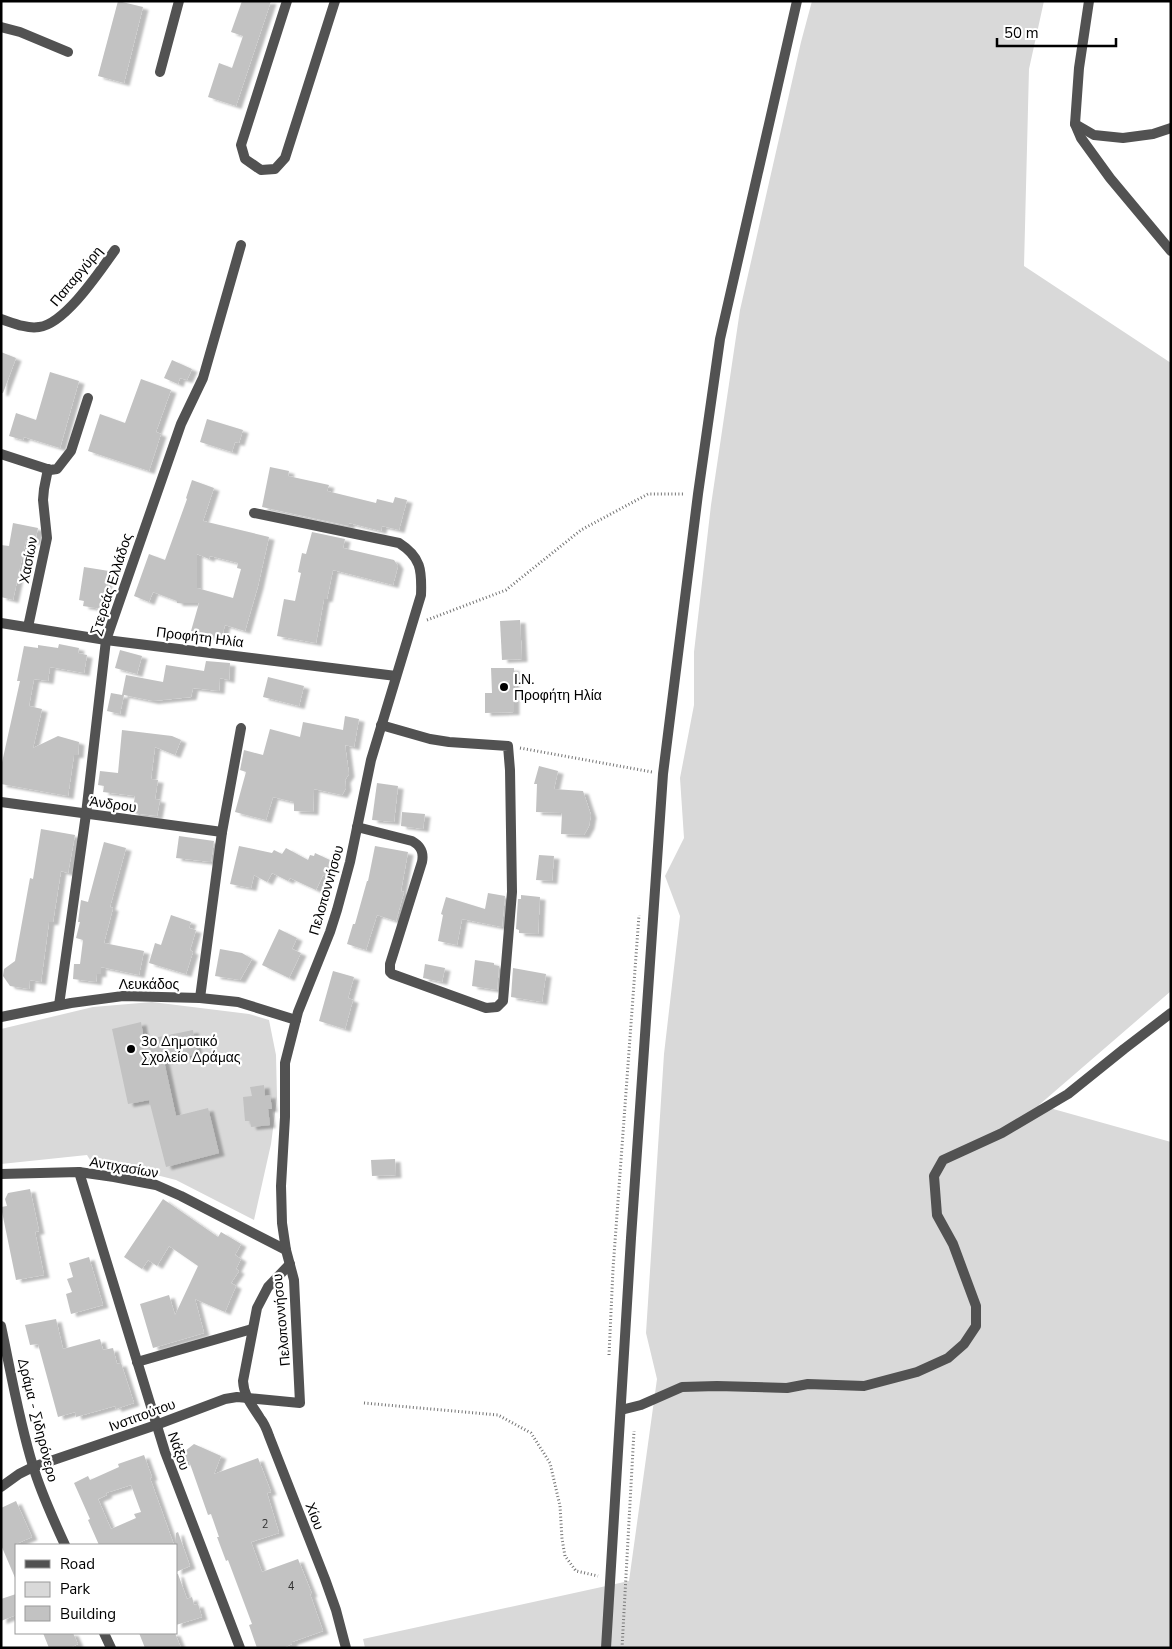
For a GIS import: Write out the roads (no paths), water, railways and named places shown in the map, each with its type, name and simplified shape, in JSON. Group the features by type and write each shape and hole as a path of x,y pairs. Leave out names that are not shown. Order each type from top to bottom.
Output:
{"street":[{"path":"160,72 179,1"},
{"path":"287,1 241,145 245,159 261,170 275,169 285,158 335,1"},
{"path":"606,1648 663,774 698,494 720,338 797,1"},
{"path":"1089,1 1075,124 1081,138 1110,178 1171,251"},
{"path":"1,27 20,32 68,52"},
{"path":"1075,124 1094,135 1123,138 1153,134 1171,128"},
{"name":"Στερεάς Ελλάδος","path":"59,1005 86,814 106,640 181,424 203,378 241,246"},
{"name":"Παπαργύρη","path":"1,320 36,328 54,322 91,283 115,250"},
{"path":"1,454 48,469 57,469 71,451 88,398"},
{"name":"Χασίων","path":"28,627 48,538 43,500 48,469"},
{"name":"Πελοποννήσου","path":"254,513 399,543 411,551 418,562 422,577 421,594 367,774 358,827 337,910 296,1020 286,1054 281,1199 286,1250 294,1280 300,1402"},
{"name":"Προφήτη Ηλία","path":"1,623 106,640 396,676"},
{"path":"358,827 412,841 418,845 423,854 390,964 390,972 486,1008 497,1007 504,1001 512,892 508,746 449,742 380,726"},
{"path":"200,998 222,832 241,728"},
{"name":"Άνδρου","path":"1,802 222,832"},
{"name":"Λευκάδος","path":"1,1017 59,1005 122,996 200,998 238,1002 296,1020"},
{"path":"621,1410 682,1387 787,1388 808,1384 864,1386 917,1372 948,1358 964,1344 976,1326 976,1306 953,1244 938,1215 934,1176 943,1160 1002,1133 1068,1094 1171,1013"},
{"name":"Αντιχασίων","path":"1,1174 79,1172 114,1176 156,1185 286,1250"},
{"name":"Νάξου","path":"79,1172 156,1425 176,1484 240,1648"},
{"path":"247,1398 244,1381 257,1308 268,1287 290,1264"},
{"name":"Δράμα - Σιδηρόνερο","path":"1,1326 33,1467 46,1504 64,1544"},
{"path":"137,1362 252,1329"},
{"name":"Ινστιτούτου","path":"1,1487 33,1467 225,1399 237,1397 300,1402"},
{"name":"Χίου","path":"247,1398 261,1418 273,1444 328,1587 346,1648"},
{"path":"104,1634 111,1648"}],"place":[{"name":"Ι.Ν. Προφήτη Ηλία","path":"504,687"},
{"name":"3ο Δημοτικό Σχολείο Δράμας","path":"131,1049"}]}
